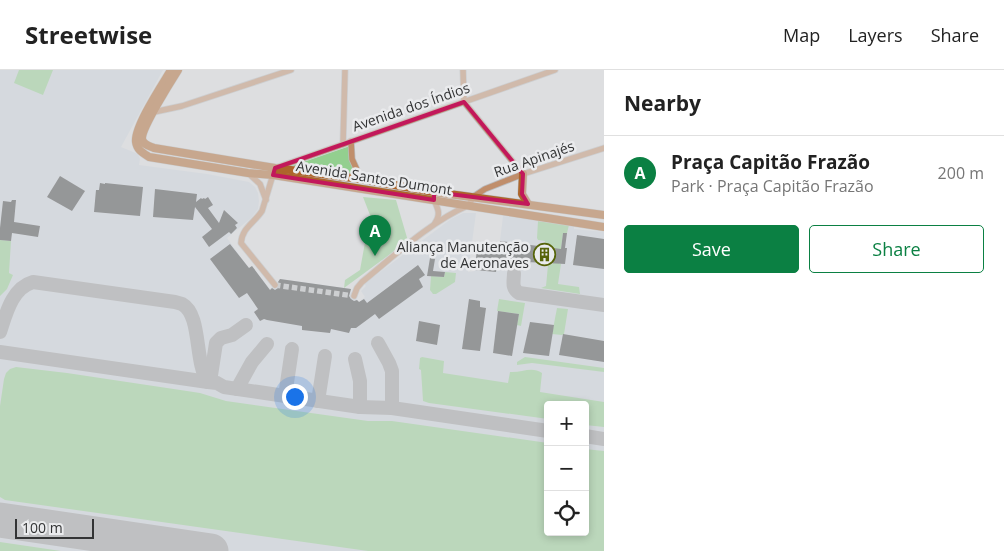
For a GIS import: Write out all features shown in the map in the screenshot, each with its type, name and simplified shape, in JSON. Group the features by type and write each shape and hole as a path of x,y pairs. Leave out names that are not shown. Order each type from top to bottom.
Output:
{"main road":[{"path":"151,110 170,70"},
{"path":"144,149 138,148 136,136 178,70"},
{"name":"Avenida Santos Dumont","path":"604,215 473,196 434,196 274,171 228,160 169,150 144,149 149,157 248,173 274,171 361,179 434,196 469,205 604,227"},
{"path":"167,160 169,150"},
{"path":"226,170 228,160"},
{"path":"523,174 522,194 528,204"}],"street":[{"path":"343,144 345,70"},
{"path":"463,70 464,102 523,174"},
{"name":"Avenida dos Índios","path":"274,171 351,141 555,70"},
{"path":"151,110 182,106 287,71"},
{"path":"351,141 352,159 361,179"},
{"name":"Rua Apinajés","path":"473,196 485,189 523,174 604,148"},
{"path":"274,171 262,211 244,232 241,243 275,285"},
{"path":"248,173 260,184 266,200"},
{"path":"434,196 439,217 434,225"},
{"path":"354,296 362,282 434,225 450,214 469,205 473,196"}],"highlighted area":[{"path":"464,102 523,174 522,194 528,204 434,192 434,200 273,175 275,168"}],"shaded area":[{"path":"0,70 163,70 121,147 138,154 140,159 139,165 207,174 249,182 255,187 258,193 258,209 251,218 227,238 249,268 252,266 270,289 280,279 351,289 351,293 359,302 365,297 361,291 366,286 364,284 451,219 463,213 476,213 468,272 475,271 477,247 499,249 503,216 574,226 574,229 604,232 604,551 0,551"}],"green space":[{"path":"19,70 53,70 43,95 14,83"},
{"path":"350,146 349,158 357,175 292,166"},
{"path":"363,197 396,200 408,241 344,288 345,280 360,270 370,215"},
{"path":"538,221 569,225 567,233 563,233 558,284 579,287 580,294 541,288 546,286 548,265 553,264 554,249 544,247 545,241 538,240"},
{"path":"0,240 11,241 9,273 13,275 7,289 0,296"},
{"path":"445,272 456,273 455,282 433,294 430,290 431,276 444,277"},
{"path":"499,299 525,303 521,326 517,325 519,314 497,311"},
{"path":"557,308 568,309 564,334 562,335 552,334"},
{"path":"525,357 604,368 604,372 532,363 517,365 517,362"},
{"path":"420,358 444,361 443,373 508,383 510,372 538,371 542,373 540,392 604,402 604,427 589,425 589,401 544,401 544,418 423,401 421,370 419,369"},
{"path":"16,367 67,373 200,393 226,401 368,421 392,421 544,442 544,536 589,536 589,449 604,451 604,551 368,551 5,500 0,497 0,406 4,379 10,369"},
{"path":"0,542 61,551 0,551"}],"building":[{"path":"60,176 85,191 72,211 47,197"},
{"path":"100,183 143,187 140,216 94,212 96,190 99,190"},
{"path":"155,189 197,194 196,202 201,198 205,199 208,197 213,205 208,208 219,223 224,210 238,223 235,225 237,228 231,234 229,232 209,247 202,237 212,229 195,207 193,220 153,217"},
{"path":"16,200 14,222 40,226 38,237 12,233 11,241 0,240 3,201 11,202"},
{"path":"563,233 567,233 565,264 498,259 496,272 475,270 477,247 499,250 500,241 561,249"},
{"path":"577,235 604,239 604,269 573,265"},
{"path":"230,244 249,268 252,266 270,290 278,288 280,279 351,289 349,296 351,299 359,302 364,299 367,303 418,265 425,275 419,279 423,287 379,319 375,314 356,328 351,328 349,333 331,329 330,333 302,330 302,326 264,319 260,321 254,312 258,309 247,293 239,298 210,259"},
{"path":"430,258 435,259 433,271 445,272 444,277 427,276"},
{"path":"469,299 480,301 480,307 486,308 480,351 462,349"},
{"path":"498,311 519,314 512,356 493,353"},
{"path":"419,321 440,325 437,345 416,341"},
{"path":"530,322 554,325 549,356 523,353"},
{"path":"563,334 604,341 604,362 559,355"}],"taxiway":[{"path":"514,273 514,287 519,293 604,305"},
{"path":"0,332 11,302 20,290 33,282 175,302 182,304 193,318 201,363 208,382"},
{"path":"210,382 216,343 221,338 232,335 246,325"},
{"path":"378,343 392,371 392,408"},
{"path":"237,389 252,362 267,344"},
{"path":"285,396 292,349"},
{"path":"0,352 217,383 224,387 360,407 392,408 544,430"},
{"path":"318,401 325,356"},
{"path":"355,359 360,381 360,407"},
{"path":"589,437 604,439"},
{"path":"0,518 14,522"}],"runway":[{"path":"0,520 211,551"}],"tunnel":[{"path":"275,285 354,296"}],"place":[{"name":"Aliança Manutenção de Aeronaves","path":"545,255"},
{"name":"Praça Capitão Frazão","path":"375,256"}]}
